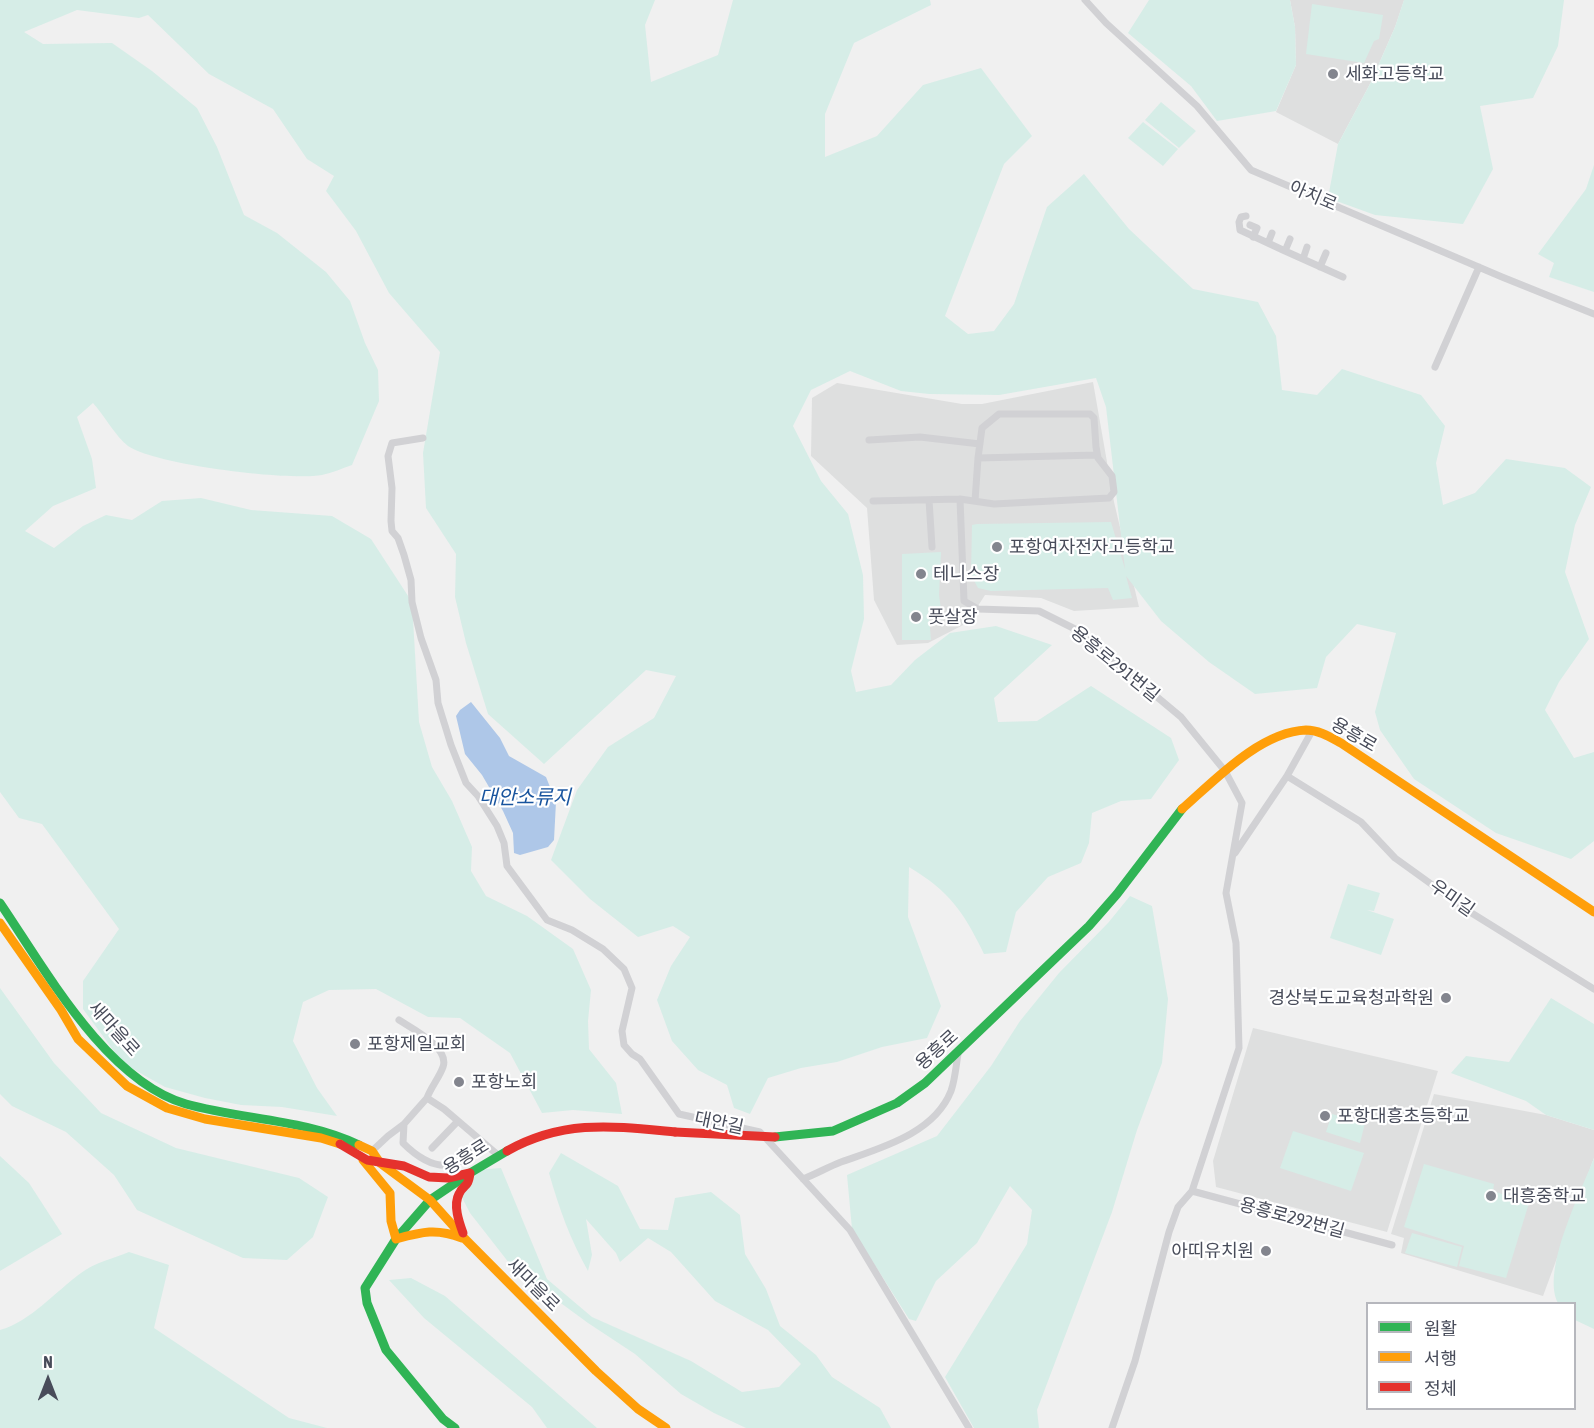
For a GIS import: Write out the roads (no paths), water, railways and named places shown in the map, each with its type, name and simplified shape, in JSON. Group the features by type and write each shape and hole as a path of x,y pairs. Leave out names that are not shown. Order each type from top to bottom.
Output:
{"main road":[{"name":"용흥로","path":"455,1428 443,1419 386,1350 367,1303 365,1288 396,1239 430,1200 515,1147 559,1130 607,1125 675,1132 776,1137 833,1131 897,1103 925,1083 958,1054 1089,926 1117,894 1182,809 1225,771 1271,738 1306,730 1322,733 1341,743 1594,912"},
{"name":"새마을로","path":"0,903 71,1007 115,1060 148,1086 184,1103 299,1124 338,1135 372,1151 380,1163 430,1200 465,1239 596,1371 638,1409 666,1428"},
{"name":"새마을로","path":"0,923 61,1010 78,1039 128,1086 167,1108 205,1119 321,1137 342,1144 367,1161 380,1163"},
{"path":"359,1155 390,1193 391,1221 396,1239 422,1230 445,1231 465,1239"},
{"path":"380,1163 404,1166 429,1177 448,1178 470,1173 469,1183 458,1195 457,1206 457,1216 465,1239"}],"street":[{"name":"아치로","path":"1085,0 1106,23 1197,106 1251,170 1594,314"},
{"path":"1246,216 1241,217 1240,230 1342,278"},
{"path":"1250,225 1257,228 1253,237"},
{"path":"1268,243 1272,233"},
{"path":"1285,251 1290,239"},
{"path":"1303,259 1307,247"},
{"path":"1320,267 1326,253"},
{"path":"1435,367 1479,267"},
{"path":"873,501 960,499 994,504 1109,498 1114,492 1112,476 1097,455 1094,418 1090,414 999,414 982,428 975,501"},
{"path":"869,440 920,437 980,444"},
{"name":"대안길","path":"423,438 392,443 388,456 392,488 392,531 398,538 411,580 412,602 436,680 438,703 451,745 466,783 478,796 497,826 504,843 507,866 547,920 572,930 603,949 624,969 632,988 622,1031 624,1045 640,1059 678,1114 760,1132 850,1230 969,1428"},
{"path":"978,458 1097,455"},
{"name":"용흥로291번길","path":"960,499 964,601 978,609 1039,611 1077,630 1181,717 1225,771 1242,803 1226,893 1236,943 1239,1048 1192,1191 1178,1207 1168,1232 1135,1361 1112,1428"},
{"path":"929,500 932,547"},
{"path":"1233,856 1287,776 1312,731"},
{"name":"우미길","path":"1287,776 1361,822 1395,858 1470,912 1594,988"},
{"path":"372,1151 404,1124 428,1098 443,1067 444,1057 434,1044 399,1020"},
{"path":"803,1179 840,1162 873,1152 899,1140 933,1118 951,1091 958,1054"},
{"path":"428,1098 499,1156"},
{"path":"432,1148 458,1121"},
{"path":"404,1124 403,1143 426,1161 440,1166 459,1163 482,1142"},
{"name":"용흥로292번길","path":"1192,1191 1392,1245"}],"water":[{"name":"대안소류지","path":"471,702 500,738 509,756 546,777 556,802 554,840 548,847 520,855 514,853 513,833 503,811 482,775 465,754 456,716"}],"place":[{"name":"세화고등학교","path":"1333,74"},
{"name":"포항여자전자고등학교","path":"997,547"},
{"name":"테니스장","path":"921,574"},
{"name":"풋살장","path":"916,617"},
{"name":"경상북도교육청과학원","path":"1446,998"},
{"name":"포항제일교회","path":"355,1044"},
{"name":"포항노회","path":"459,1082"},
{"name":"포항대흥초등학교","path":"1325,1116"},
{"name":"대흥중학교","path":"1491,1196"},
{"name":"아띠유치원","path":"1266,1251"}]}
